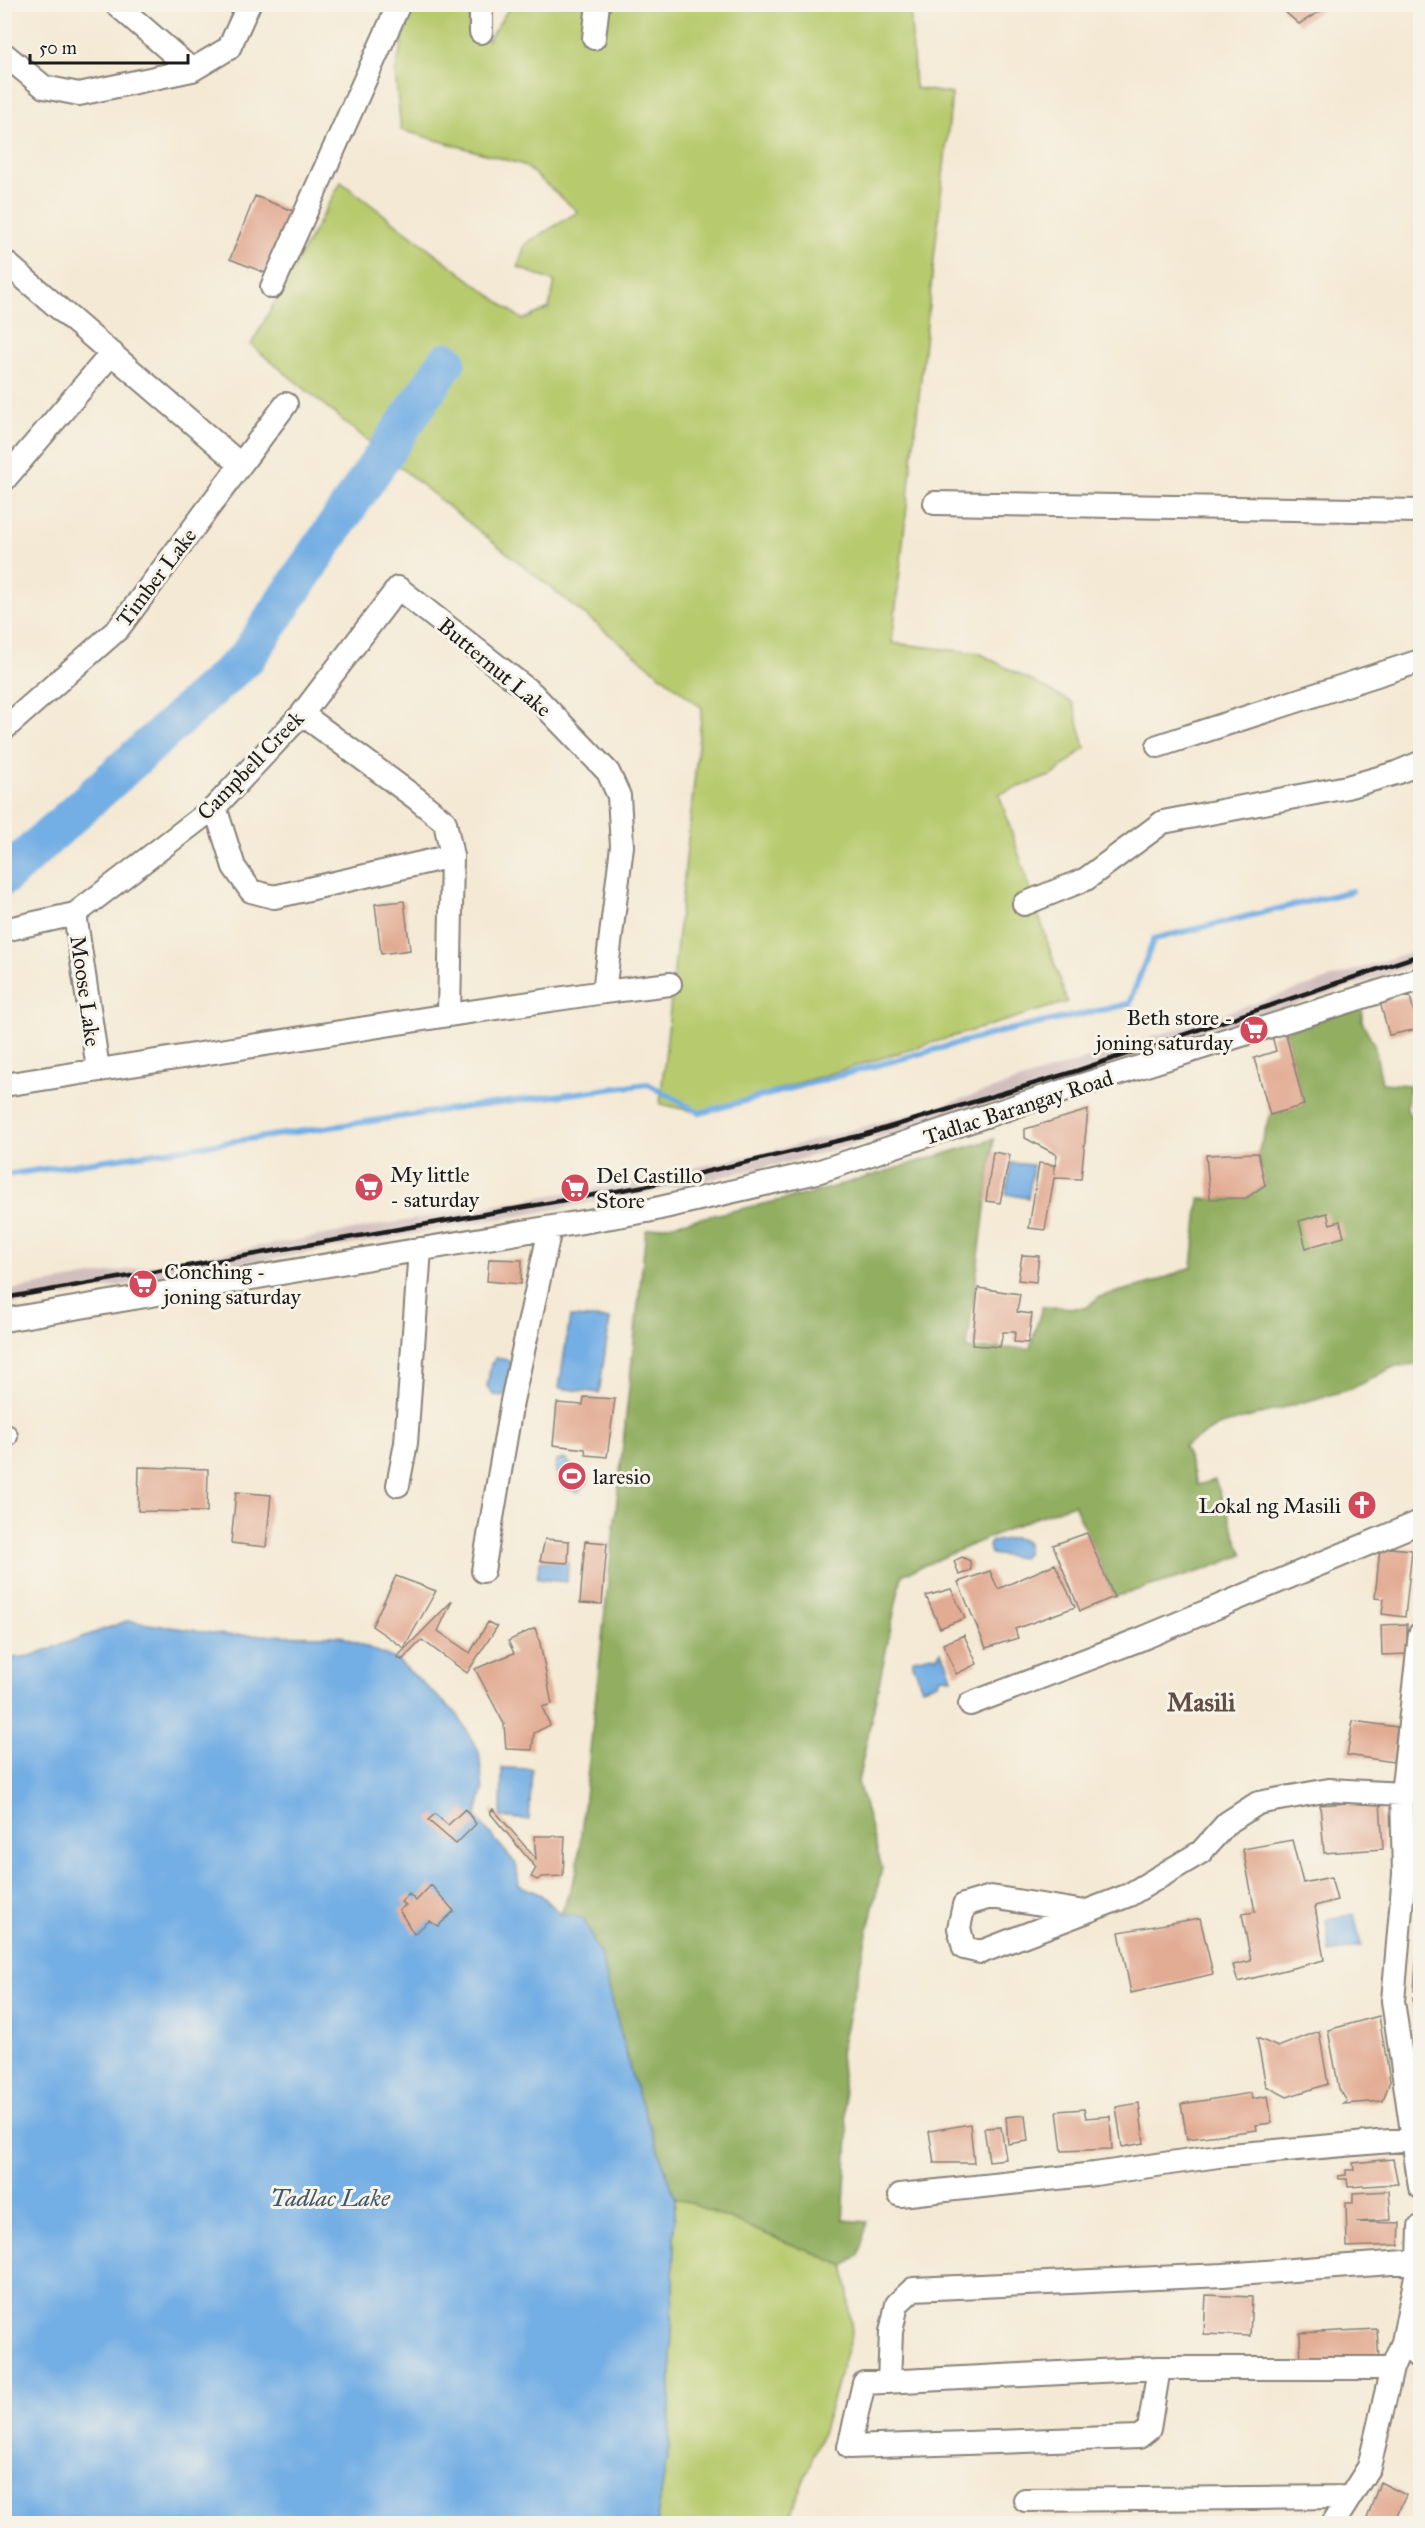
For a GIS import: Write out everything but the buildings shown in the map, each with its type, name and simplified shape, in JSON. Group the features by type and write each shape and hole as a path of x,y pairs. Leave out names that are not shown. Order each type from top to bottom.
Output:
{"street":[{"path":"116,4 192,70"},
{"path":"4,54 44,87 79,94 192,70 229,48 249,4"},
{"path":"272,287 399,4"},
{"path":"481,4 481,32"},
{"path":"594,38 598,4"},
{"path":"4,261 240,464"},
{"path":"6,475 112,353"},
{"name":"Timber Lake","path":"4,729 118,629 286,404"},
{"path":"935,503 1420,511"},
{"name":"Campbell Creek","path":"4,930 75,914 215,807 302,714 398,588"},
{"name":"Butternut Lake","path":"398,588 533,694 608,772 619,796 622,846 604,992"},
{"path":"1158,746 1420,661"},
{"path":"302,714 445,822 452,856 449,1014"},
{"path":"1024,904 1086,879 1163,822 1347,787 1396,773 1420,763"},
{"path":"215,807 234,867 251,891 274,897 452,856"},
{"name":"Moose Lake","path":"75,914 98,1069"},
{"name":"Tadlac Barangay Road","path":"4,1320 550,1229 647,1211 817,1172 1022,1104 1420,979"},
{"path":"4,1085 449,1014 670,984"},
{"path":"483,1571 512,1401 550,1229"},
{"path":"398,1485 406,1443 420,1249"},
{"path":"970,1704 1141,1639 1420,1522"},
{"path":"1420,1634 1402,1794 1412,1873 1393,2001 1420,2187"},
{"path":"1085,1912 992,1897 964,1905 959,1928 964,1948 981,1952 1085,1912 1129,1895 1201,1852 1227,1823 1258,1803 1329,1790 1402,1794"},
{"path":"900,2195 1095,2174 1218,2156 1413,2139"},
{"path":"1333,2523 1369,2467 1392,2368 1403,2342 1419,2261 1420,2227"},
{"path":"889,2382 891,2332 897,2304 913,2289 1223,2275 1419,2261"},
{"path":"1403,2342 1420,2358"},
{"path":"1159,2367 1149,2429 1139,2437 849,2447 864,2383 1159,2367 1392,2368"},
{"path":"1025,2500 1349,2497"}],"shaded area":[{"path":"1420,949 1420,964 936,1122 793,1161 647,1193 5,1306 5,1291 644,1179 789,1147 1003,1086"}],"green space":[{"path":"414,5 471,5 469,31 488,40 511,5 910,5 915,88 952,94 892,643 979,653 1073,703 1085,748 1053,775 999,794 1067,1002 700,1113 660,1104 702,708 439,499 251,345 341,182 523,320 549,308 555,282 518,267 525,244 578,212 524,165 401,130 395,73 408,18"},
{"path":"1362,1004 1362,1021 1374,1044 1382,1083 1409,1085 1407,1109 1410,1116 1420,1112 1420,1365 1396,1366 1351,1389 1218,1426 1184,1446 1198,1485 1215,1480 1243,1555 1201,1571 1114,1597 1074,1504 1024,1522 902,1575 858,1782 882,1868 840,2053 848,2136 843,2220 867,2222 859,2255 845,2266 675,2197 632,2077 601,1957 561,1914 577,1871 646,1230 813,1193 994,1139 967,1349 1030,1348 1042,1307 1086,1308 1099,1297 1155,1282 1192,1267 1199,1199 1246,1198 1265,1185 1258,1153 1270,1115 1304,1105 1285,1031"},
{"path":"675,2197 845,2266 852,2332 823,2431 787,2523 656,2524 669,2446"}],"water":[{"path":"1011,1163 1033,1165 1028,1198 1006,1194"},
{"path":"570,1317 610,1319 599,1393 559,1388"},
{"path":"496,1358 508,1360 513,1367 504,1396 493,1395 487,1386 491,1364"},
{"name":"laresio","path":"567,1460 575,1471 588,1478 588,1483 579,1492 572,1491 559,1483 555,1467 557,1461"},
{"path":"1012,1538 1027,1543 1027,1551 1022,1558 991,1554 989,1546 991,1542"},
{"path":"540,1561 568,1563 567,1582 537,1579"},
{"name":"Tadlac Lake","path":"127,1621 227,1635 341,1636 397,1660 457,1714 479,1752 483,1791 476,1817 516,1864 519,1885 541,1895 561,1914 583,1918 601,1957 632,2077 675,2197 669,2446 656,2523 5,2523 4,1659 30,1656"},
{"path":"940,1651 946,1660 952,1678 940,1677 938,1683 922,1688 913,1659 932,1655 937,1657"},
{"path":"502,1768 532,1769 529,1820 501,1817"},
{"path":"1354,1914 1361,1946 1330,1953 1326,1920"}],"waterway":[{"path":"4,877 247,657 447,361"},
{"path":"4,1175 467,1107 648,1084 700,1113 1000,1032 1129,1004 1154,939 1352,891"}],"railway":[{"path":"4,1298 645,1186 863,1135 1076,1071 1420,955"}],"place":[{"name":"Beth store - joning saturday","path":"1254,1030"},
{"name":"My little - saturday","path":"369,1187"},
{"name":"Del Castillo Store","path":"575,1188"},
{"name":"Conching - joning saturday","path":"143,1284"},
{"name":"laresio","path":"572,1476"},
{"name":"Lokal ng Masili","path":"1362,1505"}],"district":[{"name":"Masili","path":"1201,1702"}]}
